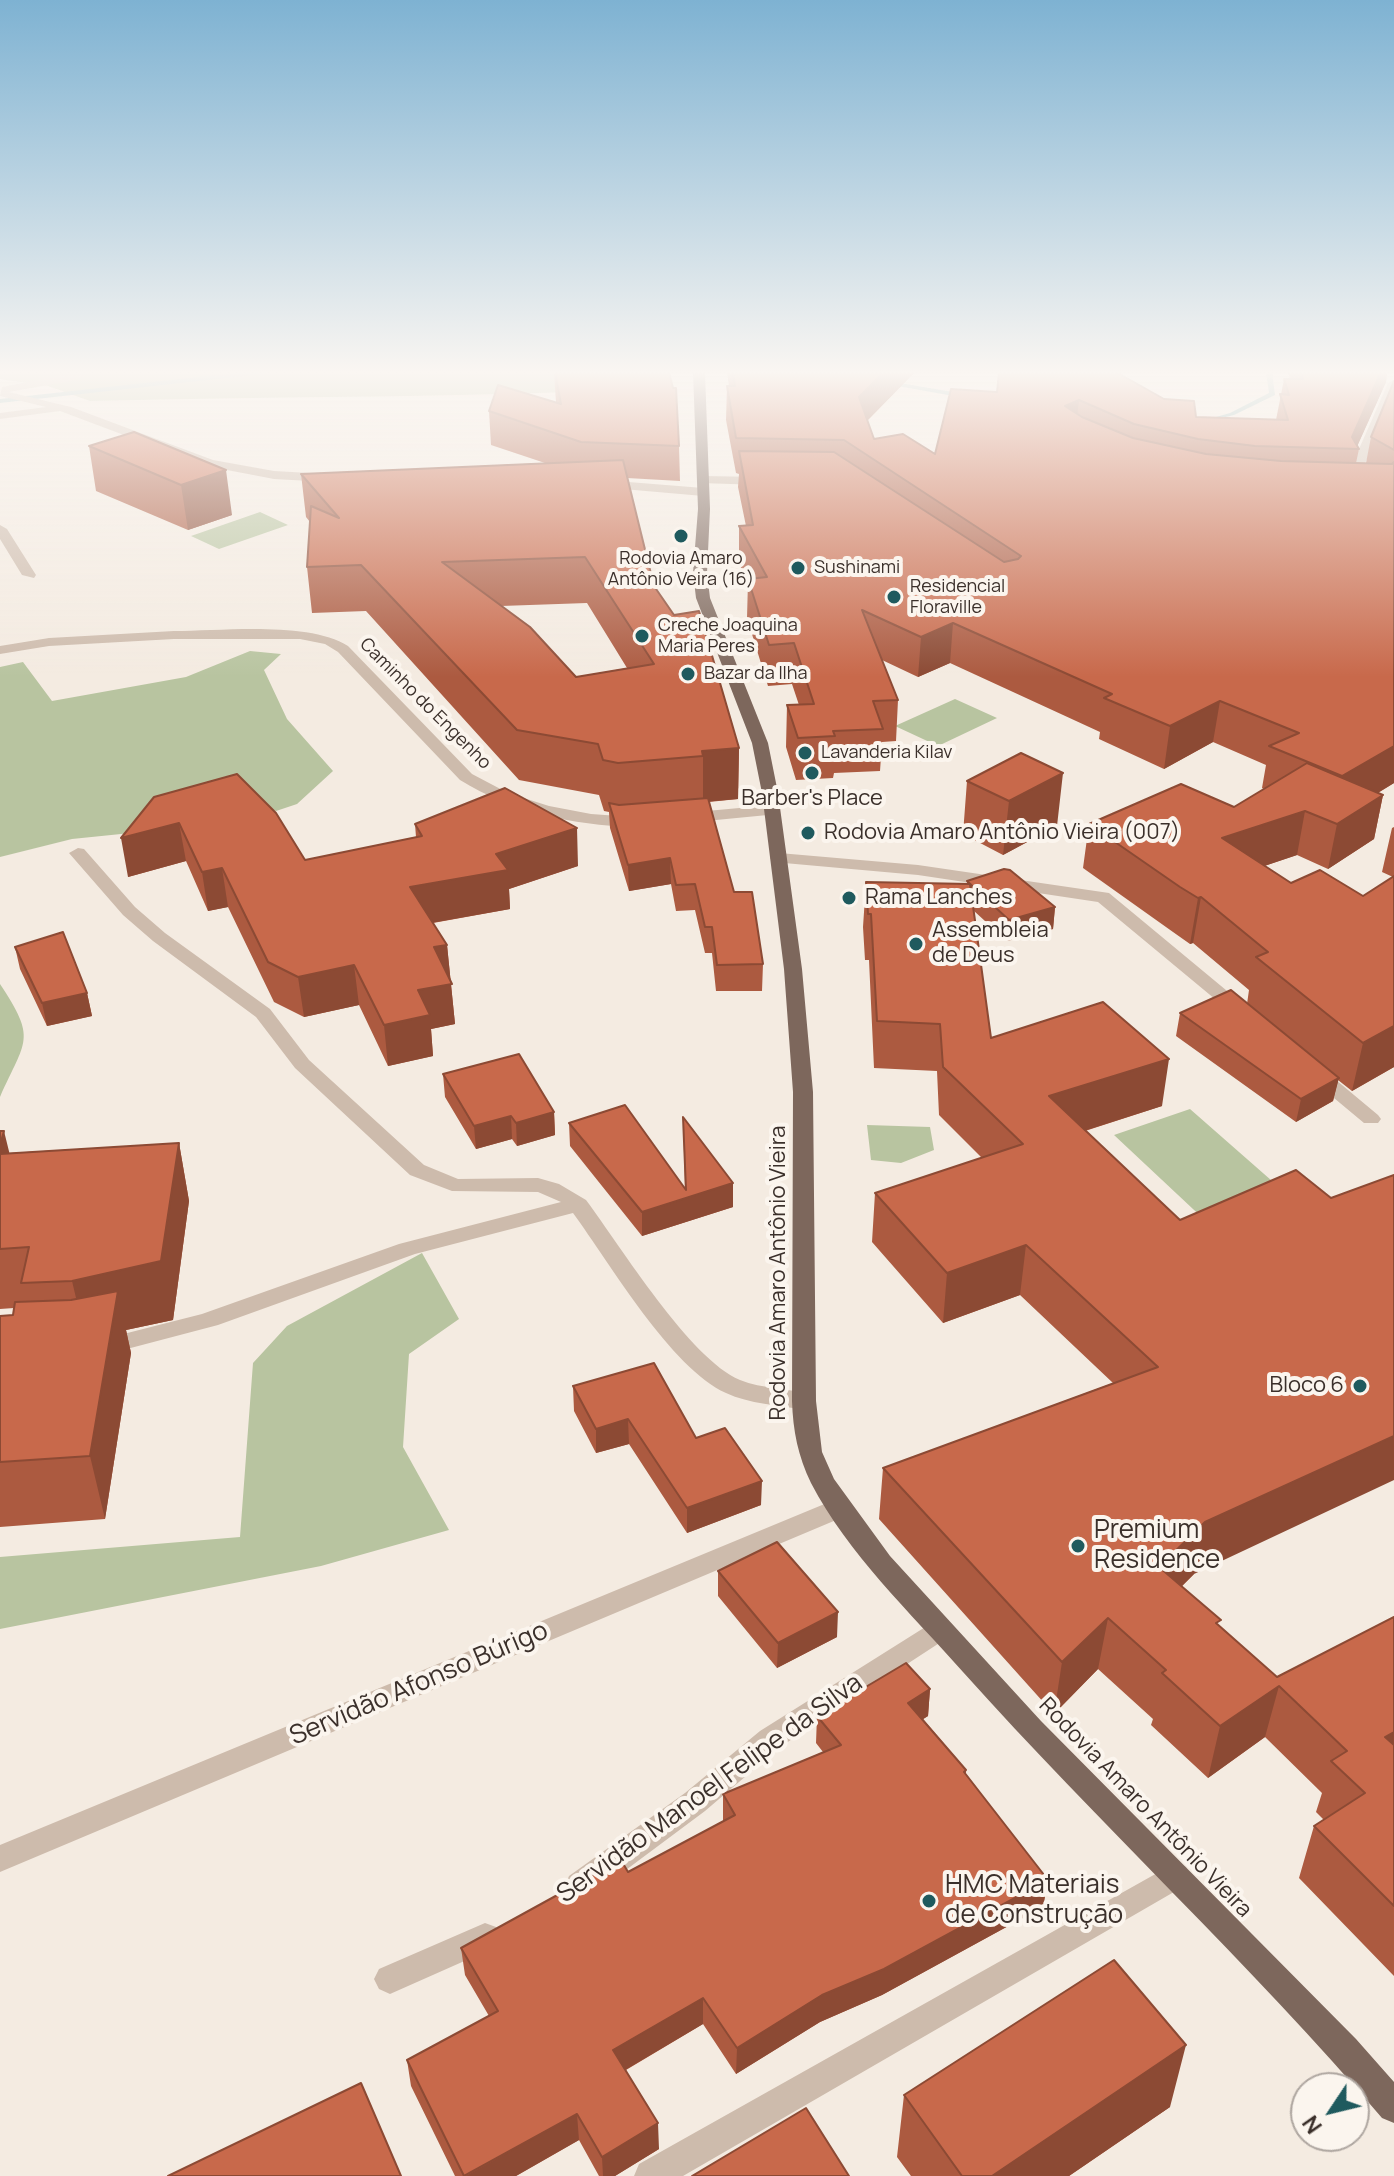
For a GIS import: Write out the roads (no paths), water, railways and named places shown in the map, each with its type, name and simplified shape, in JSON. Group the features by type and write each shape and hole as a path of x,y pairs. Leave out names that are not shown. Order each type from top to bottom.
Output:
{"main road":[{"name":"Rodovia Amaro Antônio Vieira","path":"703,474 700,573 703,598 755,726 772,810 793,969 803,1092 804,1401 810,1452 839,1508 938,1630 1345,2050 1394,2107"}],"street":[{"path":"266,474 336,478"},
{"path":"1354,474 1359,481 1389,495"},
{"path":"596,483 703,486 777,481"},
{"path":"1355,492 1389,495"},
{"path":"0,529 29,575"},
{"name":"Caminho do Engenho","path":"0,650 49,642 174,635 300,635 329,640 343,649 466,777 488,792 592,819 657,821 772,810"},
{"path":"78,853 129,911 159,937 263,1013 302,1064 417,1170 438,1181 462,1187 539,1183 562,1190 578,1205 691,1358 716,1378 738,1389 804,1401"},
{"path":"779,858 918,870 1103,897 1249,1018"},
{"path":"1298,1058 1371,1119"},
{"path":"86,1351 153,1338 218,1318 387,1256 578,1205"},
{"name":"Servidão Afonso Búrigo","path":"0,1859 839,1508"},
{"name":"Servidão Manoel Felipe da Silva","path":"558,1901 673,1819 770,1739 938,1630"},
{"path":"651,2176 1175,1876"},
{"path":"390,1979 516,1924"}],"place":[{"name":"Rodovia Amaro Antônio Veira (16)","path":"681,536"},
{"name":"Sushinami","path":"798,568"},
{"name":"Residencial Floraville","path":"894,597"},
{"name":"Creche Joaquina Maria Peres","path":"642,636"},
{"name":"Bazar da Ilha","path":"688,674"},
{"name":"Lavanderia Kilav","path":"805,753"},
{"name":"Barber's Place","path":"812,773"},
{"name":"Rodovia Amaro Antônio Vieira (007)","path":"808,833"},
{"name":"Rama Lanches","path":"849,898"},
{"name":"Assembleia de Deus","path":"916,944"},
{"name":"Bloco 6","path":"1360,1386"},
{"name":"Premium Residence","path":"1078,1546"},
{"name":"HMC Materiais de Construção","path":"929,1901"}]}
